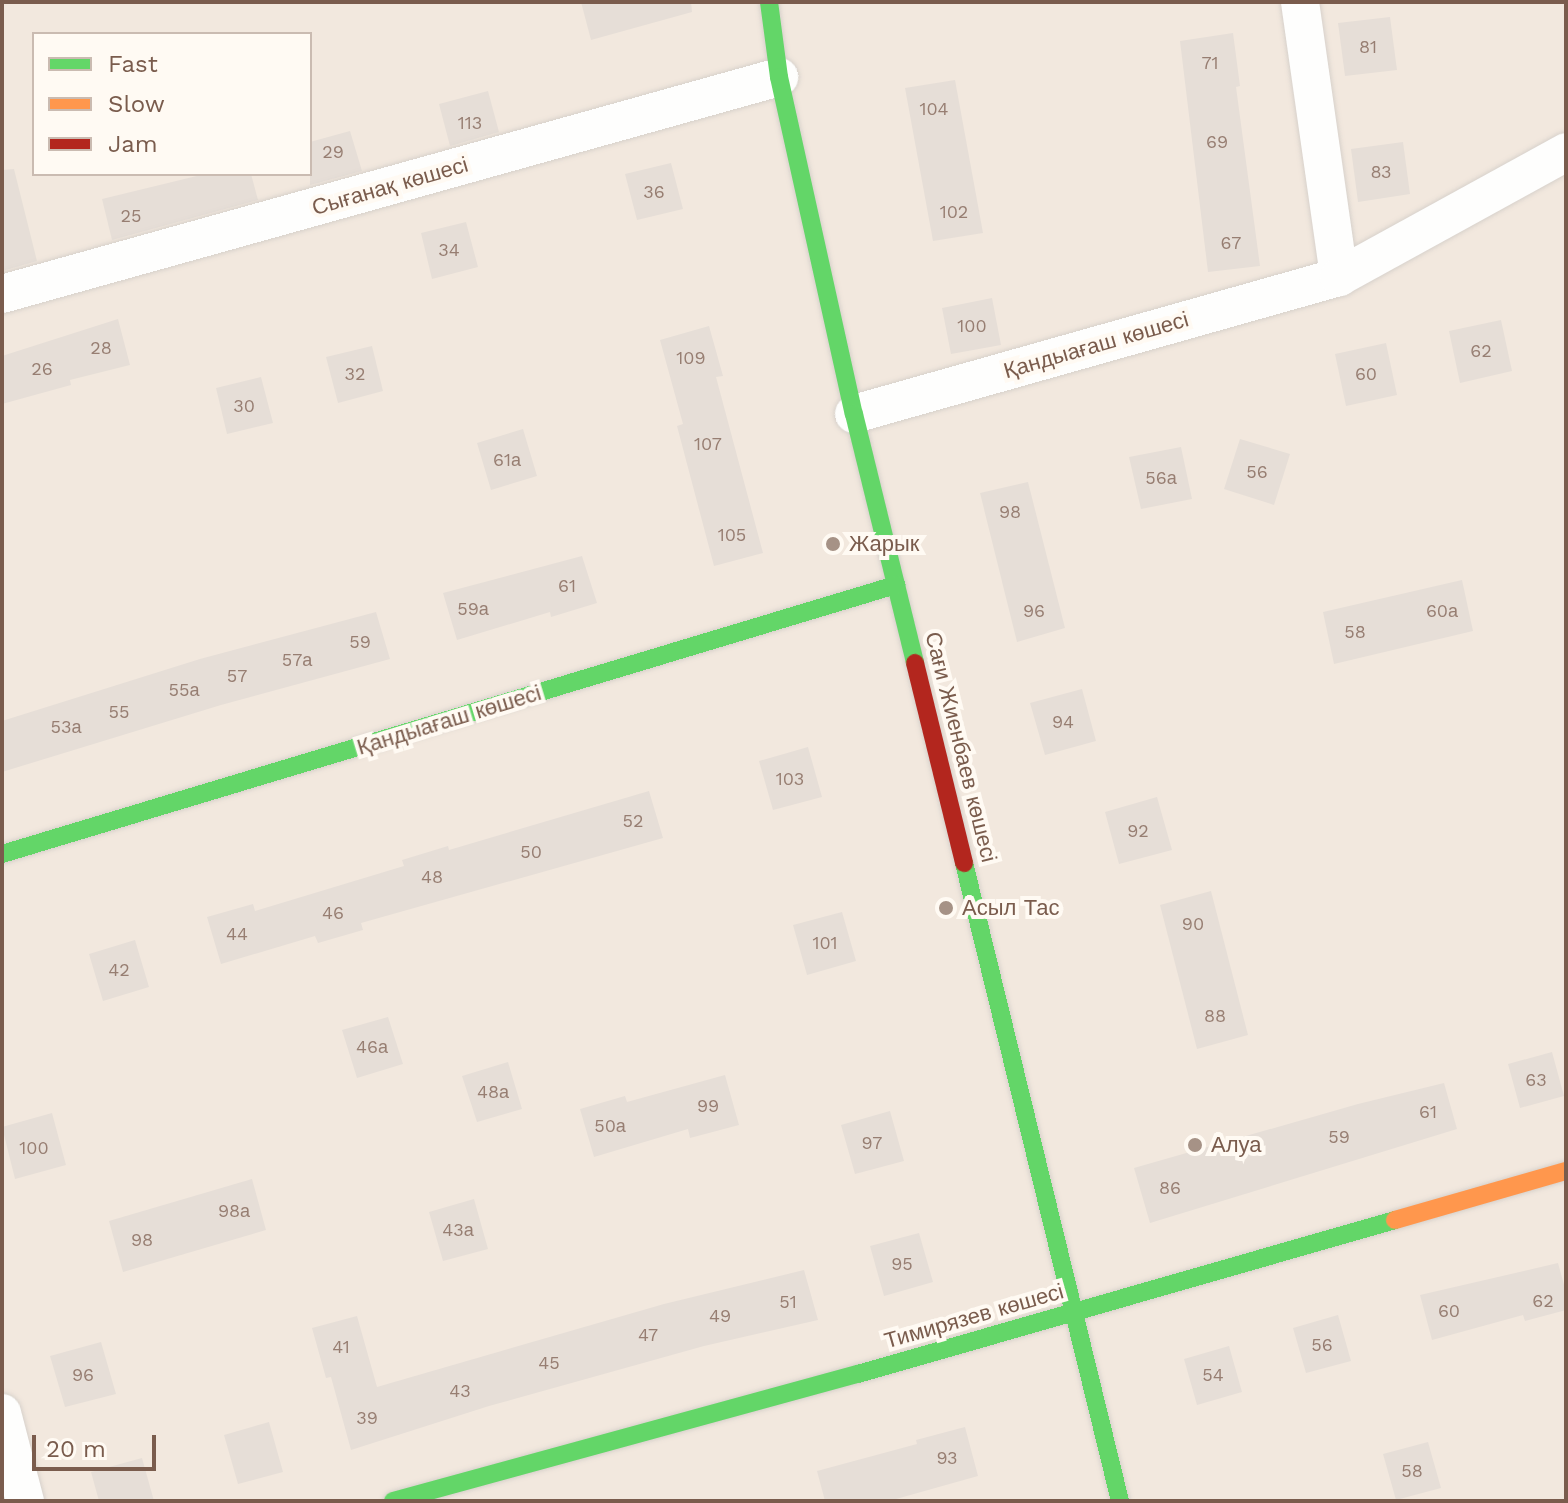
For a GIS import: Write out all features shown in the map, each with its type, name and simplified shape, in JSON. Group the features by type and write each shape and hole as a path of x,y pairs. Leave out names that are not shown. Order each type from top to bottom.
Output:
{"street":[{"name":"Сағи Жиенбаев көшесі","path":"769,2 779,77 854,414 1120,1501"},
{"path":"1300,2 1339,277"},
{"name":"Сығанақ көшесі","path":"2,294 779,77"},
{"name":"Қандыағаш көшесі","path":"854,414 1339,277 1566,152"},
{"name":"Қандыағаш көшесі","path":"2,854 896,585"},
{"name":"Тимирязев көшесі","path":"393,1501 1075,1313 1566,1171"},
{"path":"2,1413 25,1501"}],"shaded area":[{"path":"2,2 1566,2 1566,1501 2,1501"}],"building":[{"path":"581,2 691,2 692,12 591,40"},
{"path":"1390,17 1397,70 1345,76 1338,23"},
{"path":"1233,33 1240,86 1236,87 1260,266 1208,272 1180,41"},
{"path":"955,80 983,233 933,241 905,88"},
{"path":"488,91 499,132 450,146 439,104"},
{"path":"350,131 362,171 310,185 312,141"},
{"path":"1403,142 1410,194 1358,202 1351,149"},
{"path":"671,163 683,209 637,220 625,174"},
{"path":"14,169 37,261 2,271 2,170"},
{"path":"197,176 252,176 258,200 112,240 102,199"},
{"path":"466,222 478,267 432,279 421,233"},
{"path":"992,298 1001,345 951,354 942,308"},
{"path":"118,319 130,365 70,380 71,385 2,404 2,356"},
{"path":"1501,320 1512,371 1460,383 1449,331"},
{"path":"709,326 723,376 716,377 763,553 714,566 677,426 683,424 660,340"},
{"path":"1386,343 1397,395 1346,406 1335,354"},
{"path":"372,346 383,391 338,403 326,357"},
{"path":"261,377 273,423 227,434 216,388"},
{"path":"523,429 537,476 491,490 477,443"},
{"path":"1240,439 1290,454 1274,505 1224,489"},
{"path":"1181,447 1192,499 1141,509 1129,457"},
{"path":"1028,482 1065,628 1017,642 980,493"},
{"path":"582,556 597,603 551,617 550,612 457,640 443,593"},
{"path":"1462,580 1473,631 1334,664 1323,612"},
{"path":"376,612 390,659 221,705 2,772 2,721 200,659"},
{"path":"1082,689 1096,741 1045,755 1030,703"},
{"path":"808,747 822,797 773,810 759,761"},
{"path":"649,791 663,838 361,923 363,930 318,943 315,936 221,964 207,917 253,904 255,911 404,866 402,860 448,846 449,850"},
{"path":"1157,797 1172,850 1119,864 1105,812"},
{"path":"1211,891 1248,1035 1197,1049 1160,905"},
{"path":"842,912 856,961 807,975 793,925"},
{"path":"135,940 149,987 103,1001 89,954"},
{"path":"388,1017 403,1064 357,1078 342,1030"},
{"path":"1552,1052 1564,1096 1520,1108 1508,1064"},
{"path":"508,1062 522,1109 477,1122 462,1076"},
{"path":"725,1075 739,1125 690,1138 688,1129 594,1157 580,1109 625,1096 627,1102"},
{"path":"1444,1083 1457,1129 1150,1223 1134,1168 1358,1104"},
{"path":"890,1111 904,1161 855,1174 841,1125"},
{"path":"52,1113 66,1165 15,1179 2,1127"},
{"path":"252,1179 266,1230 123,1272 109,1221"},
{"path":"474,1199 488,1249 443,1261 429,1212"},
{"path":"919,1233 933,1282 884,1296 870,1246"},
{"path":"1558,1263 1566,1292 1566,1310 1525,1321 1523,1315 1432,1340 1420,1295"},
{"path":"804,1270 818,1320 704,1346 489,1406 351,1450 331,1377 326,1378 312,1328 357,1316 377,1387 664,1304"},
{"path":"1338,1315 1351,1361 1306,1373 1293,1328"},
{"path":"101,1342 116,1394 65,1407 50,1356"},
{"path":"1229,1346 1242,1392 1197,1405 1184,1359"},
{"path":"269,1422 283,1472 238,1484 224,1435"},
{"path":"965,1427 978,1476 889,1501 825,1501 817,1471 917,1444 916,1440"},
{"path":"1428,1442 1441,1488 1396,1500 1383,1454"},
{"path":"142,1458 154,1501 99,1501 91,1472"}],"traffic: fast":[{"path":"769,2 779,77 854,414 915,663"},
{"path":"2,854 896,585"},
{"path":"964,863 1120,1501"},
{"path":"393,1501 858,1374 1395,1220"}],"traffic: slow":[{"path":"1395,1220 1566,1171"}],"traffic: jam":[{"path":"915,663 964,863"}],"place":[{"name":"Жарык","path":"833,544"},
{"name":"Асыл Тас","path":"946,908"},
{"name":"Алуа","path":"1195,1145"}]}
